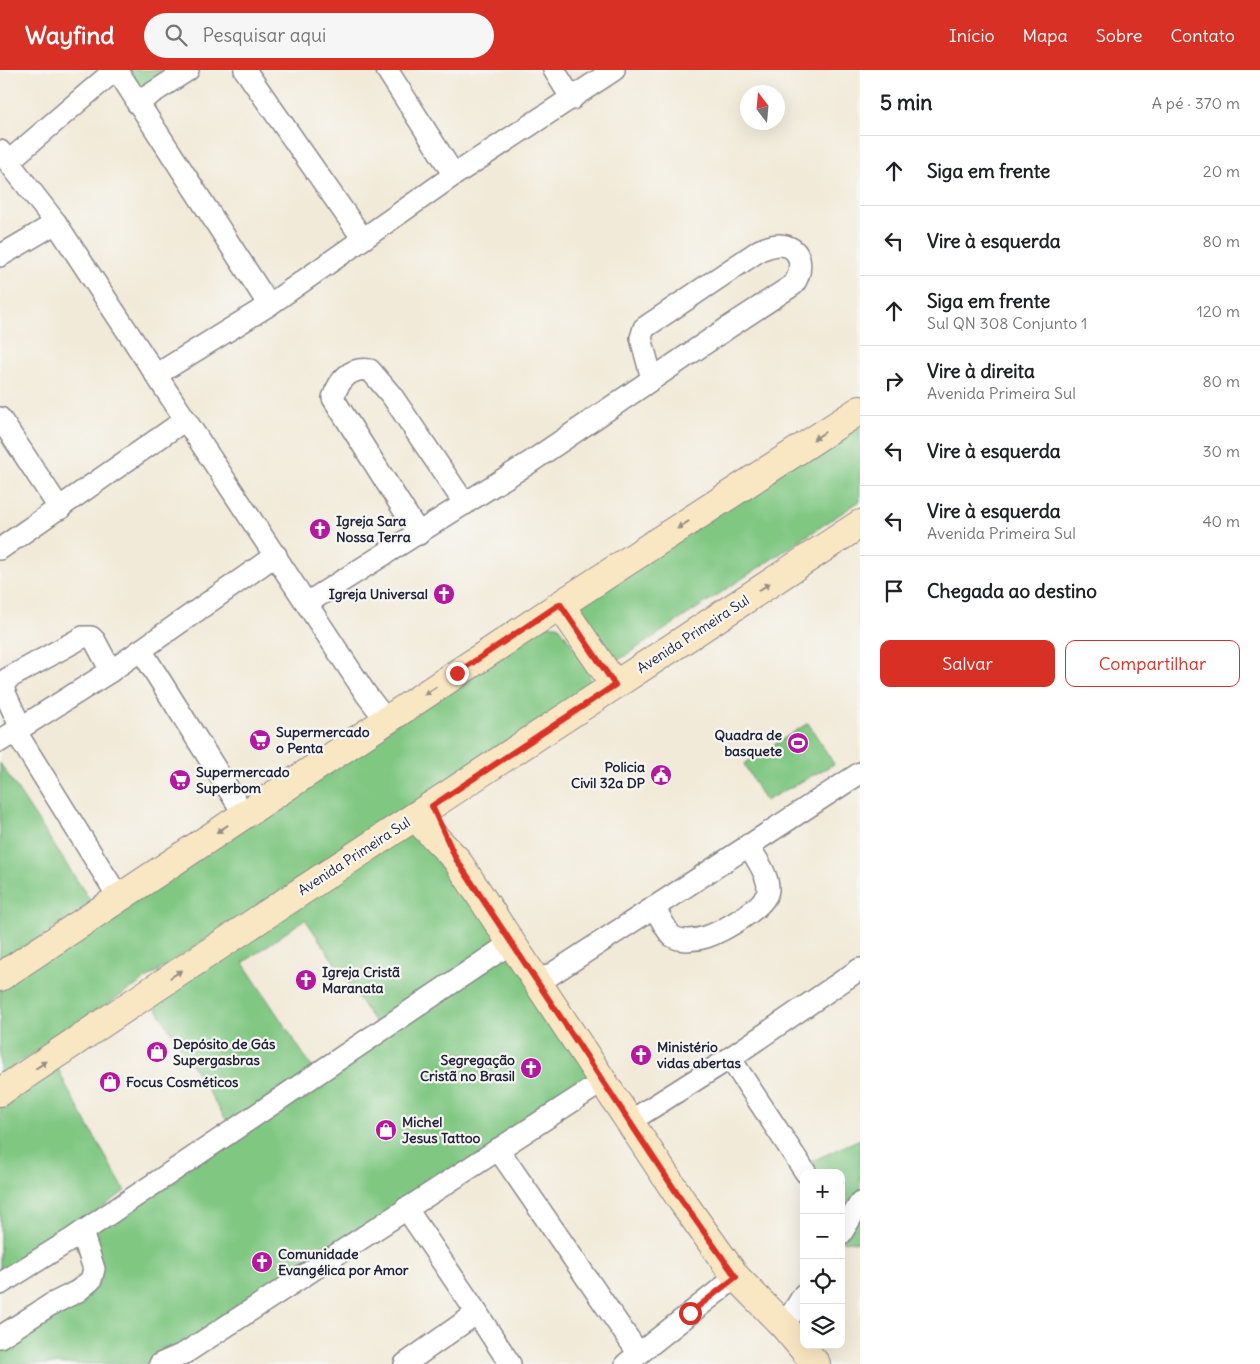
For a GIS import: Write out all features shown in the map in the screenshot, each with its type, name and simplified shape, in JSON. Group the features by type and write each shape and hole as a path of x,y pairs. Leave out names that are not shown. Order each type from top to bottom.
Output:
{"main road":[{"path":"0,976 560,604 860,410"},
{"name":"Avenida Primeira Sul","path":"0,1092 307,887 424,812 860,524"},
{"path":"560,604 615,685"},
{"path":"424,812 682,1201 736,1277 784,1326 816,1364"}],"street":[{"path":"269,305 116,70 4,156 56,223 185,420 386,720"},
{"path":"137,103 188,70"},
{"path":"244,70 363,239"},
{"path":"387,70 454,175"},
{"path":"554,70 572,99"},
{"path":"156,375 269,305 454,175 614,70"},
{"path":"0,256 56,223"},
{"path":"307,603 529,463 793,285 798,279 800,272 796,252 788,246 781,244 772,245 760,250 644,328 641,338 652,379"},
{"path":"419,534 333,398 337,386 347,376 359,370 370,370 392,396 465,504"},
{"path":"0,418 60,509"},
{"path":"0,549 60,509 185,420"},
{"path":"12,734 111,671 276,555"},
{"path":"111,671 95,641 91,637 83,637 7,679 4,691 12,734 119,898"},
{"path":"141,650 244,814"},
{"path":"538,983 860,773"},
{"path":"654,907 672,935 678,938 689,939 706,937 755,909 766,898 768,887 748,845"},
{"path":"0,1284 82,1232 511,943"},
{"path":"629,1122 730,1058 860,969"},
{"path":"730,1058 803,1169"},
{"path":"160,1364 191,1358 406,1208 602,1082"},
{"path":"498,1149 633,1359 736,1277"},
{"path":"845,1226 860,1203"},
{"path":"406,1208 510,1364"},
{"path":"0,1338 50,1306 78,1291 91,1280 94,1268 82,1232"},
{"path":"784,1326 800,1300"},
{"path":"405,1364 477,1313"}],"green space":[{"path":"117,70 188,70 137,103"},
{"path":"860,418 860,501 617,661 574,603"},
{"path":"546,625 558,625 588,668 591,686 0,1075 0,987"},
{"name":"Quadra de basquete","path":"808,723 834,764 765,801 744,764"},
{"path":"0,763 92,903 0,964"},
{"path":"425,809 599,1081 163,1364 0,1364 0,1331 92,1272 72,1239 230,1126 153,1003","holes":["305,919 380,1030 316,1073 243,963"]},
{"path":"57,1066 67,1088 125,1191 0,1280 0,1093"},
{"path":"860,1139 860,1242 845,1241 845,1169 800,1170 797,1168"}],"place":[{"name":"Igreja Sara Nossa Terra","path":"320,529"},
{"name":"Igreja Universal","path":"444,594"},
{"name":"Supermercado o Penta","path":"260,740"},
{"name":"Quadra de basquete","path":"798,743"},
{"name":"Policia Civil 32a DP","path":"661,775"},
{"name":"Supermercado Superbom","path":"180,780"},
{"name":"Igreja Cristã Maranata","path":"306,980"},
{"name":"Depósito de Gás Supergasbras","path":"157,1052"},
{"name":"Ministério vidas abertas","path":"641,1055"},
{"name":"Segregação Cristã no Brasil","path":"531,1068"},
{"name":"Focus Cosméticos","path":"110,1082"},
{"name":"Michel Jesus Tattoo","path":"386,1130"},
{"name":"Comunidade Evangélica por Amor","path":"262,1262"}],"route":[{"path":"457,673 560,604 615,685 432,806 456,859 602,1082 736,1277 690,1313"}]}
